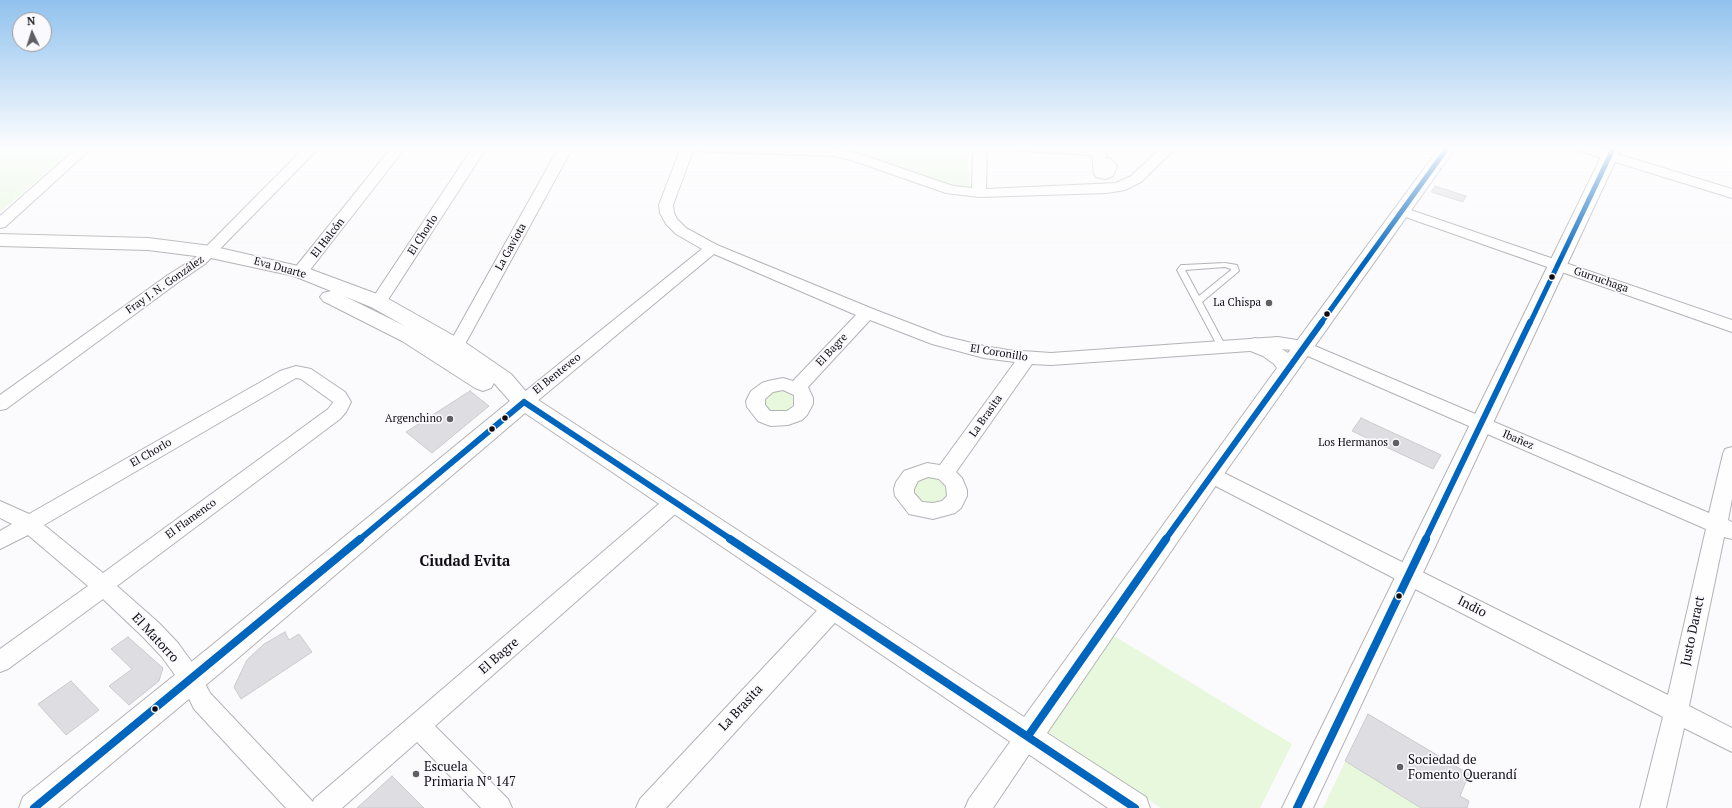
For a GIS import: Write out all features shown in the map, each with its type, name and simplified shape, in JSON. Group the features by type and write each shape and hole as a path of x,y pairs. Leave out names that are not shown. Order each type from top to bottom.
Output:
{"street":[{"path":"0,224 44,185"},
{"name":"Fray J. N. González","path":"0,404 205,256 276,185"},
{"name":"El Halcón","path":"300,272 369,185"},
{"name":"El Chorlo","path":"378,302 455,185"},
{"name":"La Gaviota","path":"456,346 545,185"},
{"name":"El Coronillo","path":"673,185 666,205 667,213 671,221 681,232 712,248 867,313 957,346 984,352 1027,358 1051,359 1288,343 1304,347"},
{"path":"936,185 951,190 979,193 1107,189 1120,187 1124,185"},
{"path":"979,185 979,193"},
{"path":"978,808 1211,475 1421,185"},
{"path":"1297,808 1595,185"},
{"path":"1705,185 1732,194"},
{"name":"Gurruchaga","path":"1402,211 1732,326"},
{"name":"Eva Duarte","path":"0,240 148,244 205,256 269,274 328,296 409,336 488,386 524,402 1135,808"},
{"name":"El Benteveo","path":"34,808 712,248"},
{"name":"Eva Duarte","path":"0,250 205,256 260,262 300,272 378,302 456,346 503,379 524,402"},
{"name":"El Bagre","path":"797,388 867,313"},
{"path":"1255,345 1270,351 1281,359 1288,369"},
{"name":"Ibañez","path":"1304,347 1724,528"},
{"name":"La Brasita","path":"945,473 1027,358"},
{"name":"El Chorlo","path":"0,541 286,375 296,372 305,373"},
{"name":"El Flamenco","path":"0,662 89,598 117,573 334,414 342,402 339,397 305,373"},
{"name":"Justo Daract","path":"1653,808 1676,711 1724,528 1732,454"},
{"name":"Indio","path":"1211,475 1732,740"},
{"name":"El Bagre","path":"324,808 674,503"},
{"name":"El Matorro","path":"0,509 29,524 103,586 170,650 191,679 202,701 303,808"},
{"name":"La Brasita","path":"649,808 834,608"},
{"path":"418,726 499,808"}],"lane":[{"path":"1198,301 1235,270 1234,267 1225,265 1184,267 1181,270 1222,347"}],"green space":[{"path":"0,185 31,185 0,212"},
{"path":"948,185 970,185 970,189 961,189"},
{"path":"774,391 784,391 792,396 794,403 789,410 784,413 773,413 764,409 763,399"},
{"path":"928,477 938,480 946,487 946,496 938,503 927,505 917,500 912,488 918,480"},
{"path":"1114,636 1292,744 1260,808 1161,808 1048,732"},
{"name":"Sociedad de Fomento Querandí","path":"1368,714 1469,774 1460,796 1469,801 1467,808 1323,808"}],"building":[{"path":"1435,186 1466,196 1463,202 1431,192"},
{"name":"Argenchino","path":"470,391 489,406 432,453 406,432"},
{"name":"Los Hermanos","path":"1361,418 1441,455 1433,469 1352,431"},
{"path":"285,632 289,640 299,634 312,652 241,699 234,687 247,660 264,644"},
{"path":"128,637 163,668 159,681 129,705 109,686 132,669 111,649"},
{"path":"71,681 99,710 66,735 38,704"},
{"name":"Sociedad de Fomento Querandí","path":"1368,714 1469,774 1460,796 1469,801 1467,808 1421,808 1345,761"},
{"path":"392,776 424,808 357,808"}],"transit line":[{"path":"1028,736 1211,475 1421,185"},
{"path":"1297,808 1596,185"},
{"path":"524,402 1135,808"},
{"path":"34,808 221,655 524,402"}],"place":[{"name":"La Chispa","path":"1269,303"},
{"name":"Argenchino","path":"450,419"},
{"name":"Los Hermanos","path":"1396,443"},
{"name":"Sociedad de Fomento Querandí","path":"1400,767"},
{"name":"Escuela Primaria N° 147","path":"416,774"}],"district":[{"name":"Ciudad Evita","path":"465,562"}]}
